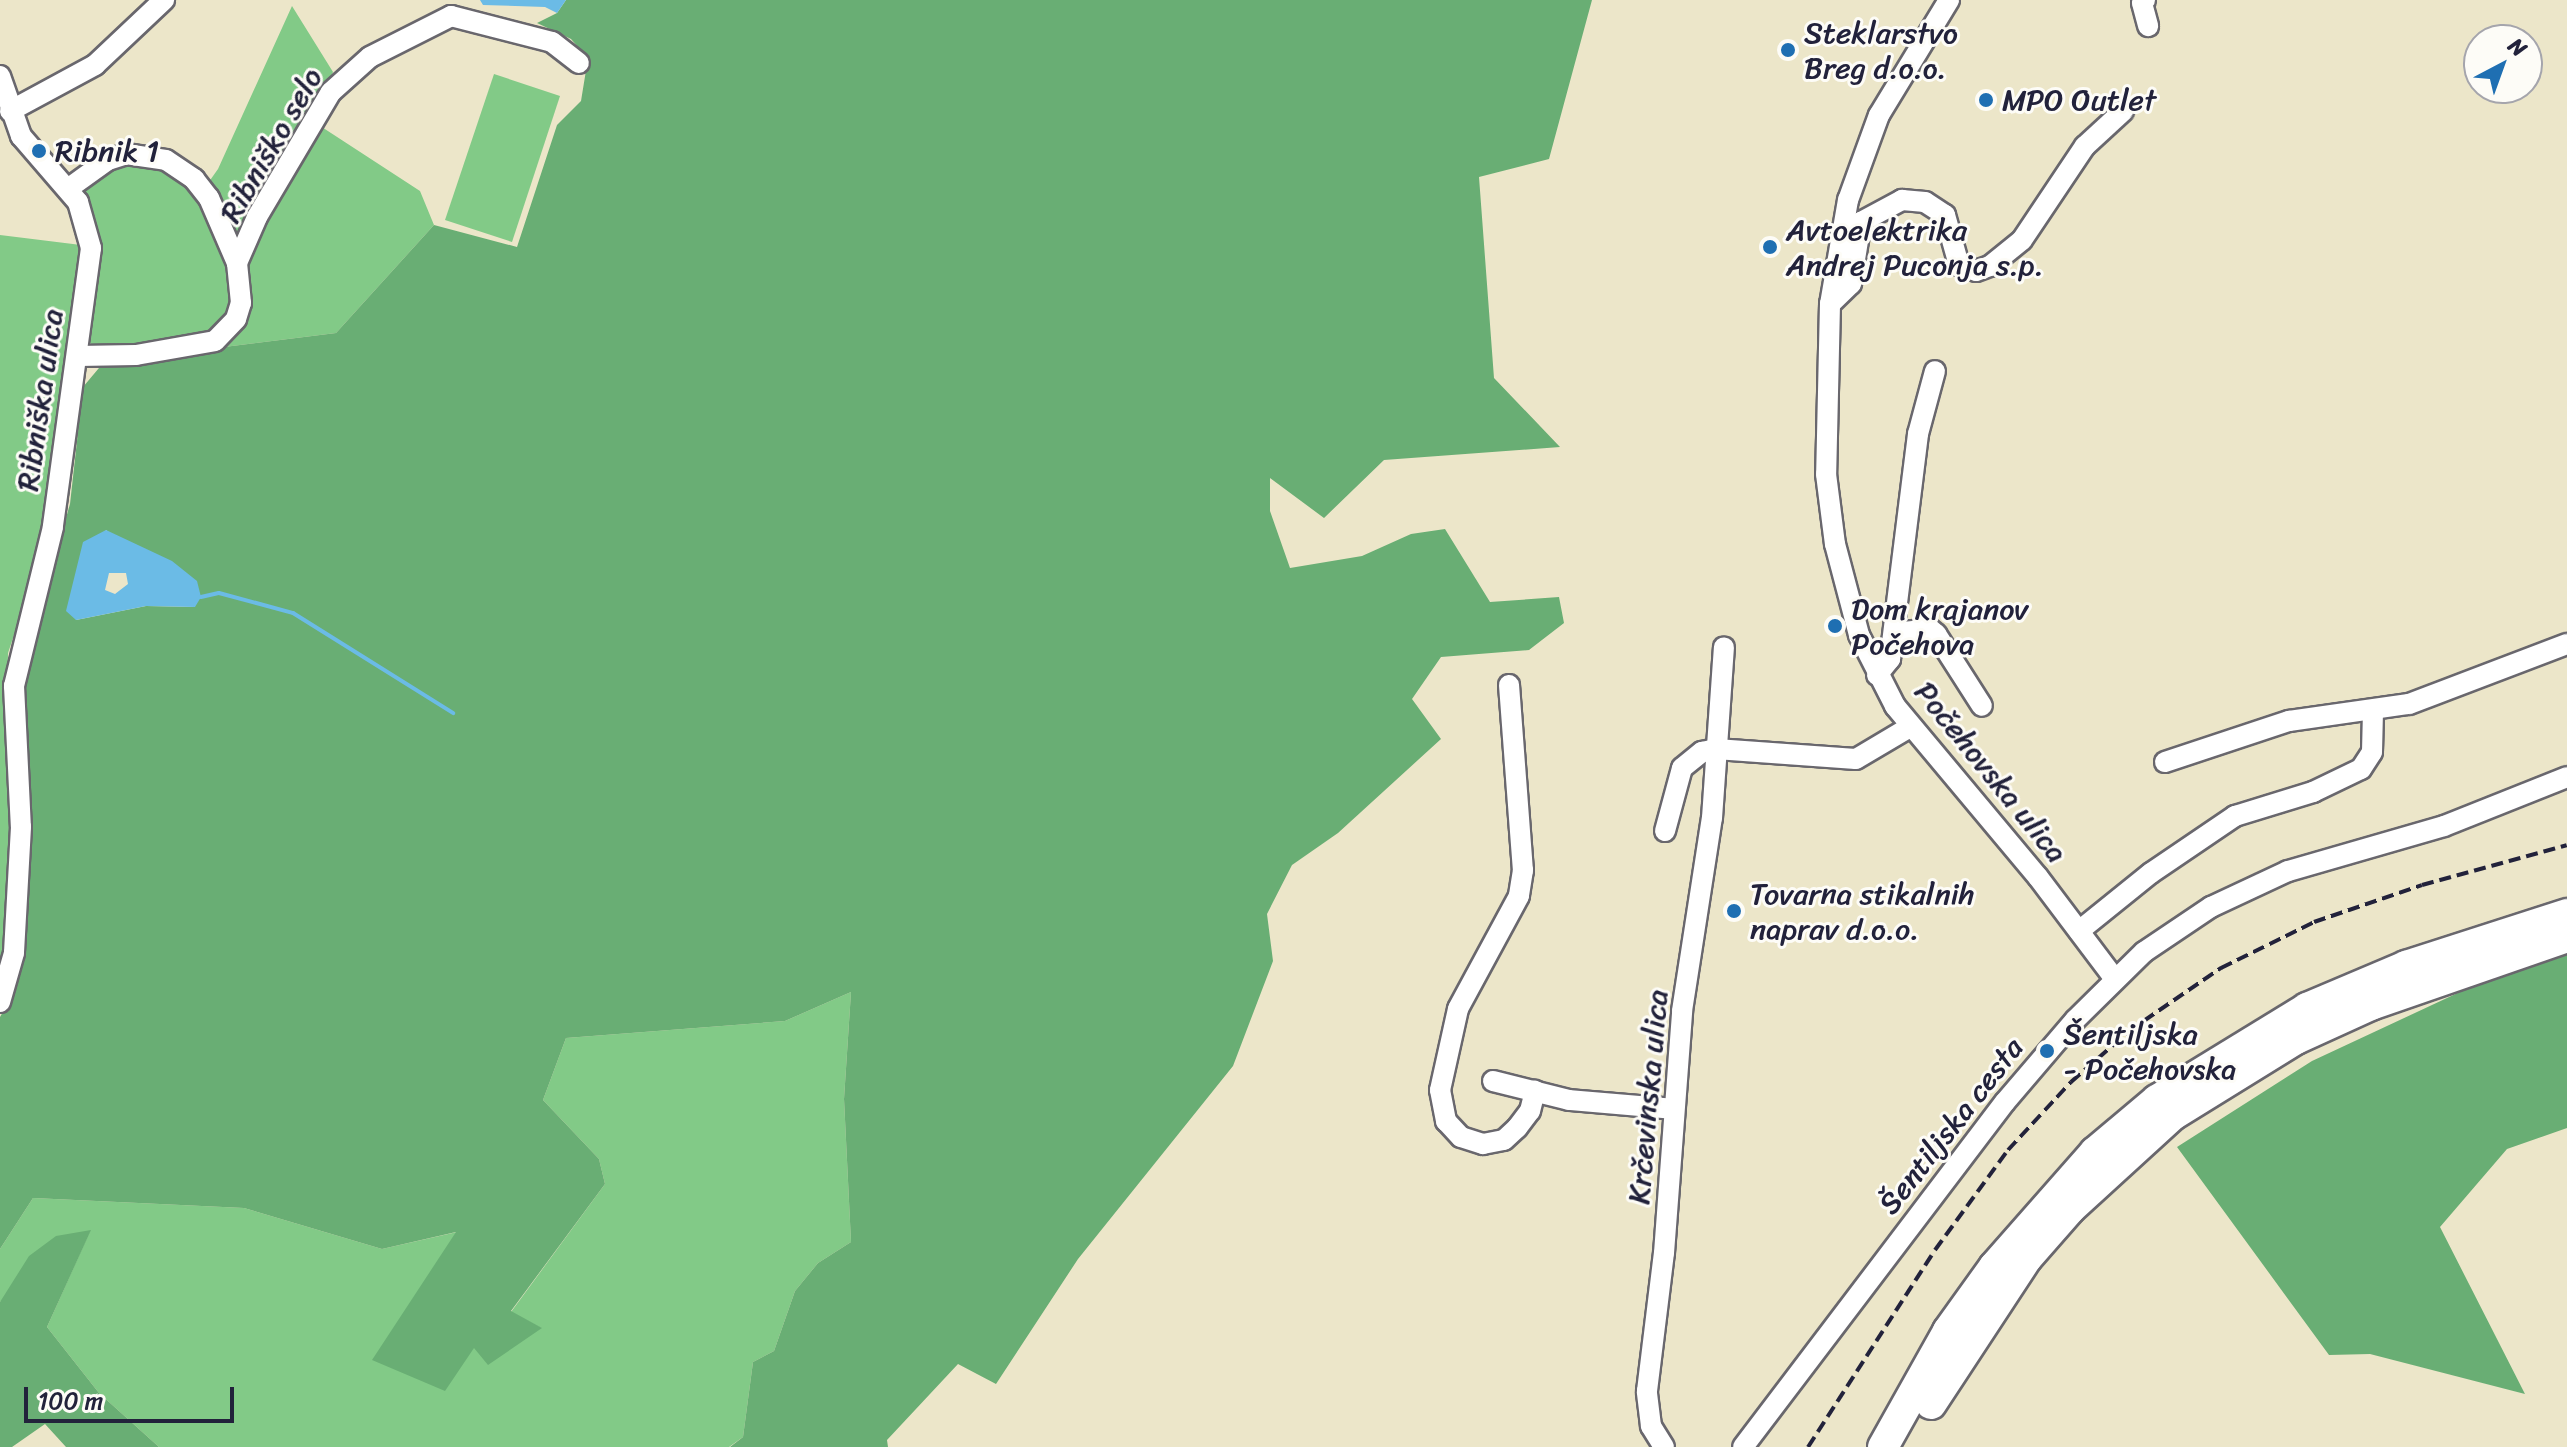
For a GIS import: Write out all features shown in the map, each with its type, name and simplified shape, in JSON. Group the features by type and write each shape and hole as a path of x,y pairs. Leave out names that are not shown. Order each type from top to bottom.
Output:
{"highway":[{"path":"1883,1447 1948,1331 1994,1267 2086,1161 2157,1100 2307,1008 2406,966 2567,914"},
{"path":"1906,1447 1969,1340 2027,1258 2070,1209 2173,1115 2260,1059 2371,1005 2567,937"}],"street":[{"path":"10,111 104,59 164,0"},
{"name":"Počehovska ulica","path":"1949,0 1879,115 1860,157 1830,304 1826,474 1835,544 1859,635 1877,675 1910,727 2115,979"},
{"path":"2145,0 2142,3 2148,26"},
{"name":"Ribniško selo","path":"237,263 257,217 331,92 370,57 451,16 552,42 579,63"},
{"name":"Ribniška ulica","path":"0,76 21,136 69,188 88,228 91,248 51,540 14,686 21,827 14,953 0,1002"},
{"path":"1830,304 1851,284 1861,222 1902,200 1925,202 1945,215 1959,265 1976,271 1990,266 2022,240 2085,146 2123,111"},
{"path":"69,188 108,160 126,154 166,160 194,179 209,198 237,263 241,303 236,319 215,341 136,355 78,356"},
{"path":"1877,675 1890,659 1918,434 1935,371"},
{"path":"1894,633 1930,629 1982,706"},
{"path":"2165,762 2289,721 2373,712 2452,689 2567,644"},
{"name":"Krčevinska ulica","path":"1664,1447 1651,1426 1647,1391 1682,1011 1712,818 1724,647"},
{"path":"1509,685 1523,870 1504,929 1458,1009 1442,1072 1441,1107 1461,1137 1493,1144 1517,1128 1530,1111 1535,1091"},
{"path":"2079,931 2151,873 2235,816 2313,792 2361,769 2372,752 2373,712"},
{"path":"1665,831 1682,768 1716,749 1856,759 1910,727"},
{"name":"Šentiljska cesta","path":"1743,1447 2005,1102 2115,979 2174,931 2250,888 2288,871 2444,826 2567,777"},
{"path":"1493,1081 1621,1107 1674,1109"}],"green space":[{"path":"566,0 1592,0 1549,159 1479,177 1494,378 1560,447 1384,460 1324,518 1270,478 1270,511 1290,568 1362,556 1411,534 1445,529 1490,602 1559,597 1564,623 1529,650 1441,657 1412,699 1441,739 1338,833 1292,865 1267,914 1273,961 1233,1066 1078,1259 996,1384 958,1364 887,1440 888,1447 730,1447 743,1437 753,1362 774,1351 795,1291 818,1263 851,1242 844,1099 851,992 785,1021 566,1038 543,1100 599,1159 605,1184 511,1311 542,1328 488,1365 474,1348 445,1391 372,1360 456,1232 382,1249 244,1208 33,1198 0,1249 0,1017 8,1003 18,684 70,504 83,387 104,362 336,333 434,225 517,247 557,125 581,101 588,58 571,39 537,23 557,13","holes":["106,530 195,607 146,606 76,620"]},
{"path":"292,6 333,72 311,120 420,191 434,225 336,333 104,362 88,340 98,232 82,194 97,175 122,161 165,166 201,193 218,169"},
{"path":"494,74 560,96 512,242 445,220"},
{"path":"0,235 81,245 37,566 8,653 7,712 17,797 0,976"},
{"path":"2567,955 2567,1128 2507,1149 2440,1227 2525,1394 2370,1354 2329,1355 2177,1147 2312,1061 2462,991"},
{"path":"851,992 844,1099 851,1242 818,1263 795,1291 774,1351 753,1362 743,1437 729,1447 159,1447 99,1393 47,1327 90,1231 0,1302 0,1249 33,1198 244,1208 382,1249 457,1232 474,1348 541,1328 511,1312 605,1184 599,1159 543,1100 566,1038 785,1021"},
{"path":"91,1230 47,1327 99,1393 159,1447 66,1447 45,1424 12,1447 0,1447 0,1302 29,1256 56,1236"}],"water":[{"path":"480,0 566,0 557,13 545,7 483,5"},
{"path":"106,530 172,561 197,581 201,597 195,607 146,606 76,620 66,611 83,542","holes":["109,573 126,573 128,584 115,594 105,590"]}],"waterway":[{"path":"201,597 219,593 293,613 453,713"}],"railway":[{"path":"1808,1447 1935,1250 2008,1150 2071,1082 2129,1031 2221,968 2314,922 2422,885 2567,845"}],"place":[{"name":"Steklarstvo Breg d.o.o.","path":"1788,50"},
{"name":"MPO Outlet","path":"1986,100"},
{"name":"Ribnik 1","path":"39,151"},
{"name":"Avtoelektrika Andrej Puconja s.p.","path":"1770,247"},
{"name":"Dom krajanov Počehova","path":"1835,626"},
{"name":"Tovarna stikalnih naprav d.o.o.","path":"1734,911"},
{"name":"Šentiljska - Počehovska","path":"2047,1051"}]}
